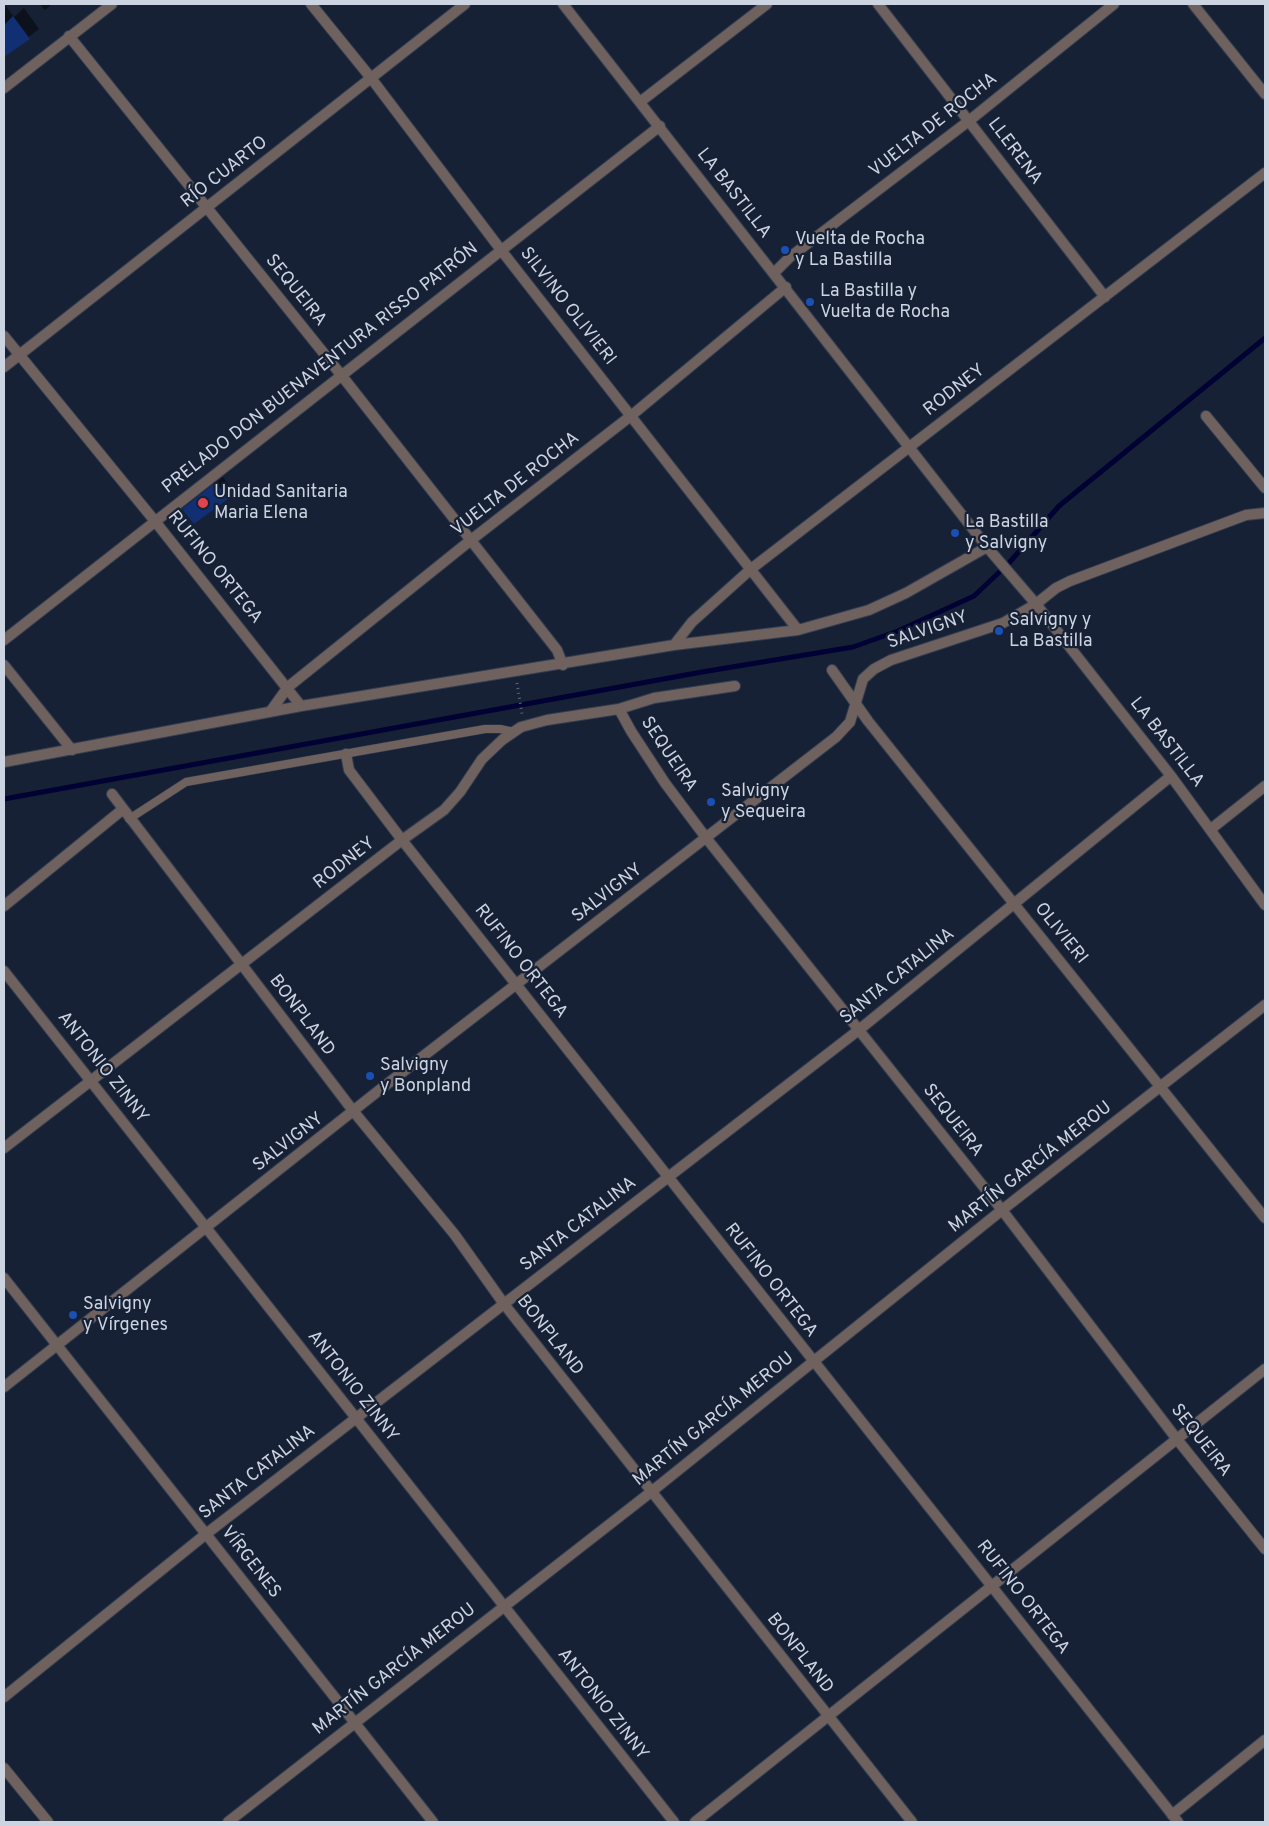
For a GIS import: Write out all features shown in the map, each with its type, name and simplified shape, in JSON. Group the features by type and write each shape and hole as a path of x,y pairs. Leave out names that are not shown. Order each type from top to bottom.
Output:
{"street":[{"path":"4,88 112,4"},
{"name":"SILVINO OLIVIERI","path":"311,4 371,78 501,250 632,415 798,630"},
{"name":"RÍO CUARTO","path":"4,367 465,4"},
{"name":"LA BASTILLA","path":"563,4 786,287 987,547 1036,604 1171,776 1265,905"},
{"path":"640,102 767,4"},
{"name":"LLERENA","path":"878,4 970,120 1104,297"},
{"name":"VUELTA DE ROCHA","path":"774,273 790,258 970,120 1114,4"},
{"path":"1193,4 1265,94"},
{"name":"SEQUEIRA","path":"69,36 471,540 557,650 563,665"},
{"name":"PRELADO DON BUENAVENTURA RISSO PATRÓN","path":"4,640 154,520 342,376 660,126"},
{"name":"RODNEY","path":"674,645 692,622 751,569 1265,173"},
{"name":"VUELTA DE ROCHA","path":"270,712 288,687 471,540 632,415 786,287"},
{"name":"RUFINO ORTEGA","path":"4,336 154,520 288,687 301,706"},
{"path":"1206,416 1265,488"},
{"name":"SALVIGNY","path":"4,1387 518,984 836,738 850,722 863,680 874,669 891,660 1003,623 1036,604 1056,588 1070,581 1246,515 1265,513"},
{"path":"4,762 301,706 563,665 674,645 798,630 869,610 906,593 987,547"},
{"path":"4,665 72,750"},
{"name":"OLIVIERI","path":"832,670 1014,903 1265,1218"},
{"name":"RODNEY","path":"4,1148 402,840 444,810 460,792 482,759 521,727 547,720 619,709 654,698 735,686"},
{"name":"SEQUEIRA","path":"619,709 665,783 707,839 860,1029 1002,1210 1176,1438 1265,1550"},
{"name":"RUFINO ORTEGA","path":"346,754 349,770 402,840 518,984 667,1177 1175,1819"},
{"name":"SANTA CATALINA","path":"4,1697 206,1534 860,1029 1171,776"},
{"path":"1211,829 1265,786"},
{"name":"BONPLAND","path":"112,794 122,810 354,1112 454,1235 504,1304 912,1822"},
{"path":"4,906 122,810"},
{"name":"ANTONIO ZINNY","path":"4,971 92,1080 206,1228 674,1822"},
{"name":"MARTÍN GARCÍA MEROU","path":"228,1822 651,1492 1002,1210 1265,1005"},
{"name":"VÍRGENES","path":"4,1278 433,1822"},
{"path":"695,1822 1265,1369"},
{"path":"1175,1819 1265,1740"},
{"path":"4,1768 48,1822"}],"lane":[{"path":"129,819 186,782 485,729 500,729 514,732"}],"path":[{"path":"519,694 523,716"}],"building":[{"path":"13,16 30,39 4,57 4,25"},
{"path":"216,482 228,499 194,524 182,509"}],"waterway":[{"path":"4,799 702,672 853,647 898,631 974,596 1009,563 1059,506 1265,338"}],"place":[{"name":"Vuelta de Rocha y La Bastilla","path":"785,250"},
{"name":"La Bastilla y Vuelta de Rocha","path":"810,302"},
{"name":"Unidad Sanitaria Maria Elena","path":"203,503"},
{"name":"La Bastilla y Salvigny","path":"955,533"},
{"name":"Salvigny y La Bastilla","path":"999,631"},
{"name":"Salvigny y Sequeira","path":"711,802"},
{"name":"Salvigny y Bonpland","path":"370,1076"},
{"name":"Salvigny y Vírgenes","path":"73,1315"}]}
